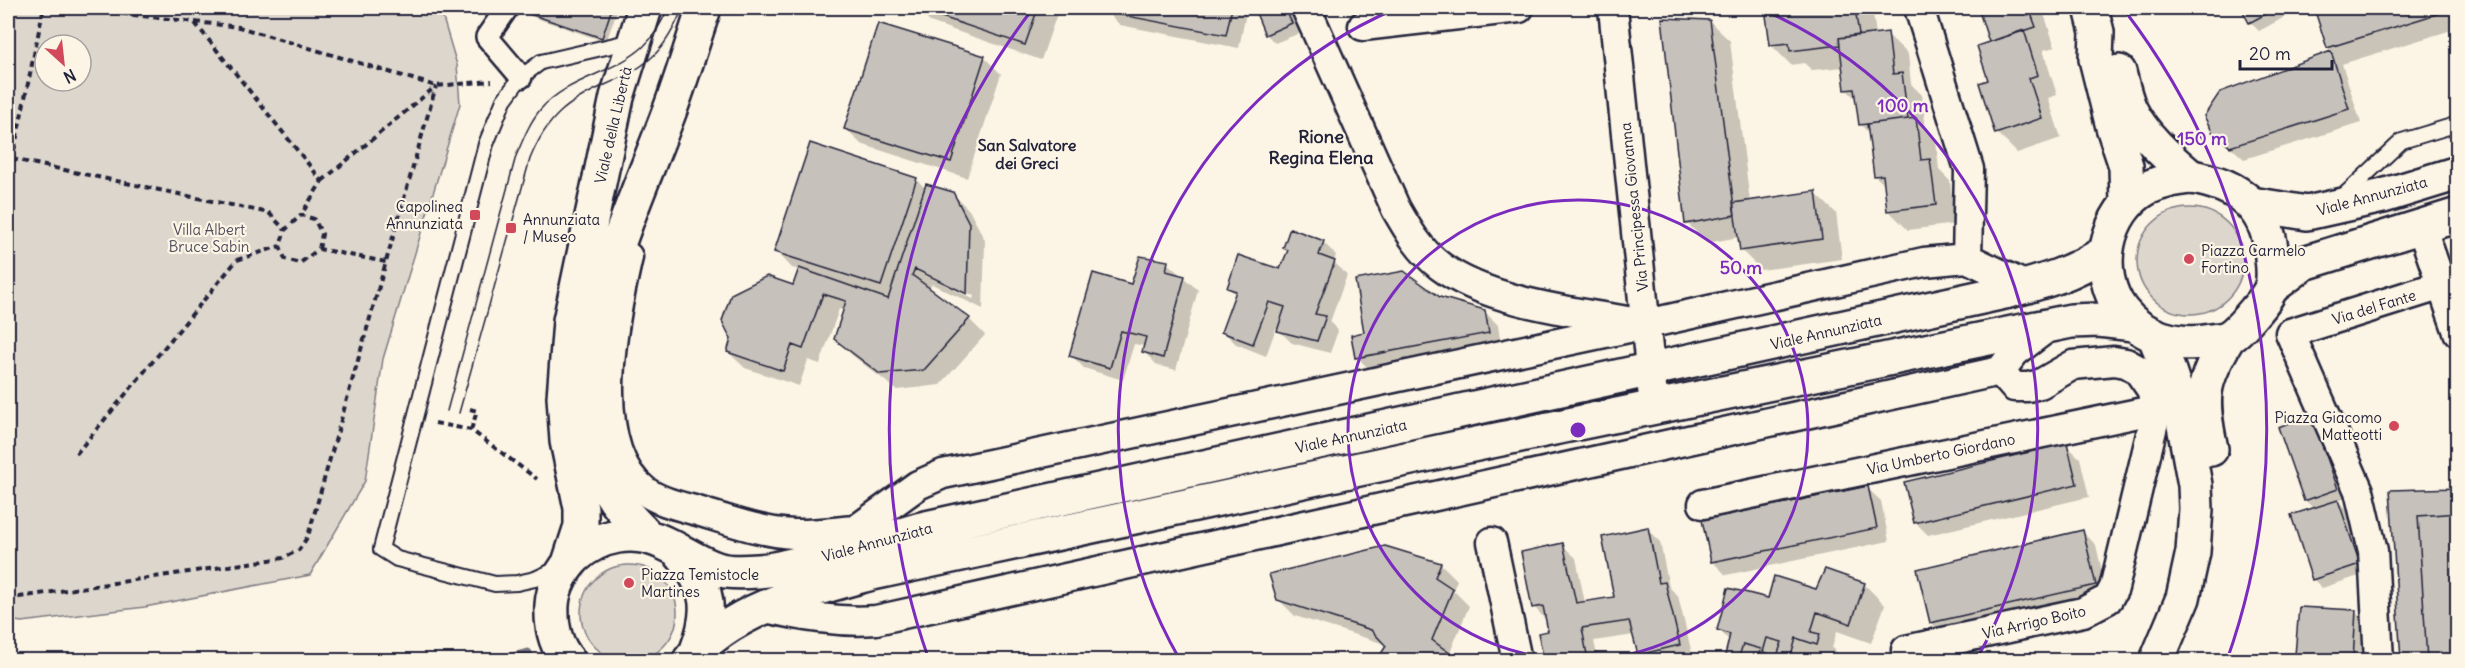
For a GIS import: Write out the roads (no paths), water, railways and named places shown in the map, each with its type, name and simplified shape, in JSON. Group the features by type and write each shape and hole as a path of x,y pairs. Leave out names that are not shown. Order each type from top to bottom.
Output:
{"main road":[{"name":"Viale della Libertà","path":"569,563 581,526 578,489 567,441 564,397 570,321 617,97 633,40 645,8"},
{"path":"648,537 626,514 606,485 592,433 588,393 591,358 597,320 620,237 671,107 704,8"},
{"path":"2094,20 2113,54 2130,108 2139,124 2191,177"},
{"path":"2094,20 2096,59 2113,127 2126,166 2127,204"},
{"name":"Viale Annunziata","path":"2251,204 2307,213 2383,196 2457,173"},
{"path":"2228,338 2201,343 2176,343 2144,329 2121,310 2111,292 2106,273 2106,252 2117,219 2127,204 2146,189 2167,180 2191,177 2213,180 2234,190 2251,204 2263,222 2271,243 2272,286"},
{"path":"2180,660 2202,606 2214,555 2218,501 2206,423 2204,387 2209,372 2228,338 2259,306 2272,286 2304,263 2457,215"},
{"name":"Viale Annunziata","path":"568,660 556,639 551,620 552,599 558,580 569,563 585,548 605,539 626,535 648,537 719,569 758,572 864,547 921,529 2026,286 2068,274 2106,252"},
{"name":"Viale Annunziata","path":"693,657 728,628 765,608 791,596 872,573 1448,450 2071,321 2099,320 2144,329"},
{"path":"2144,329 2169,370 2168,406 2195,485 2193,552 2183,598 2157,660"},
{"name":"Viale Annunziata","path":"679,552 697,573 706,600 706,627 693,657"}],"street":[{"path":"507,8 487,37 521,77"},
{"path":"1306,8 1396,209 1412,236 1441,267 1460,278 1512,297 1553,308 1647,324"},
{"path":"1363,26 1469,10 1520,8"},
{"name":"Via Principessa Giovanna","path":"1613,8 1654,407"},
{"path":"1919,8 1969,169 1967,258 2026,286"},
{"path":"643,177 617,306 611,355 609,390 615,449 621,463 646,491 669,502 732,522 792,534 857,529 921,529"},
{"path":"2421,226 2450,283 2457,332"},
{"name":"Viale Annunziata","path":"857,529 918,485 943,474 1647,324 1924,262 1967,258"},
{"name":"Via del Fante","path":"2379,660 2373,551 2360,491 2290,333 2450,283"},
{"name":"Viale Annunziata","path":"2000,371 2015,352 2048,327"},
{"path":"765,608 832,621 876,620 2000,371 2014,387 2028,387 2040,384 2073,365 2114,361 2126,363 2137,369 2168,406"},
{"name":"Via Umberto Giordano","path":"1703,504 2168,406"},
{"name":"Via Arrigo Boito","path":"1906,650 2084,612 2108,600 2114,588 2168,406"},
{"path":"1448,450 1456,490"},
{"path":"1491,543 1517,660"}],"lane":[{"path":"569,563 536,579 495,584 397,559 381,549 486,144 504,100 521,77 541,62 633,40"},
{"path":"2331,207 2402,141 2457,124"}],"waterway":[{"path":"500,660 528,653"}],"tram line":[{"path":"447,411 516,156 529,126 540,110 563,90 618,64 643,47 658,29 668,8"},
{"path":"459,413 530,159 537,144 560,112 580,97 630,73 651,58 666,41 683,8"}],"place":[{"name":"Capolinea Annunziata","path":"475,215"},
{"name":"Annunziata / Museo","path":"511,228"},
{"name":"Piazza Carmelo Fortino","path":"2189,259"},
{"name":"Piazza Giacomo Matteotti","path":"2394,426"},
{"name":"Piazza Temistocle Martines","path":"629,583"}],"district":[{"name":"Rione Regina Elena","path":"1321,146"},
{"name":"San Salvatore dei Greci","path":"1027,154"}],"park label":[{"name":"Villa Albert Bruce Sabin","path":"209,238"}]}
